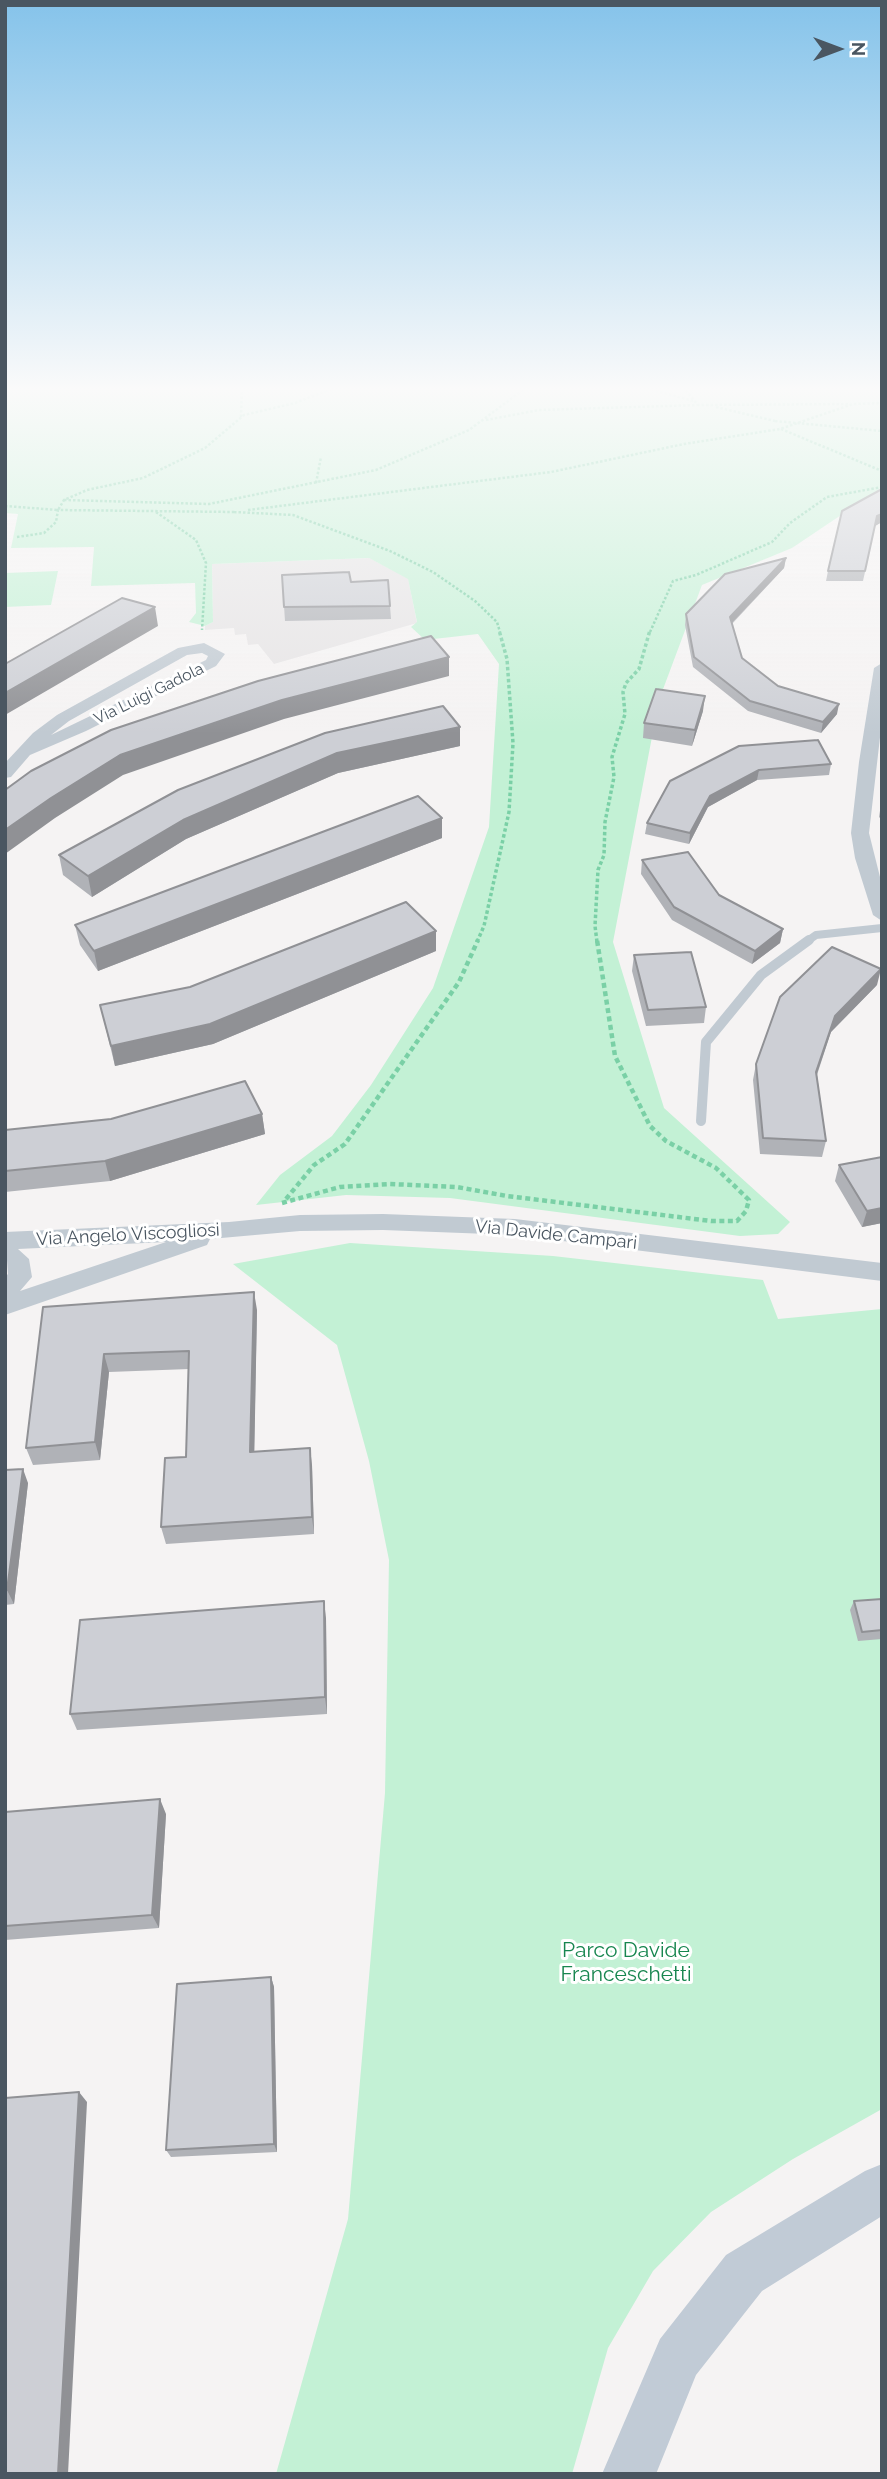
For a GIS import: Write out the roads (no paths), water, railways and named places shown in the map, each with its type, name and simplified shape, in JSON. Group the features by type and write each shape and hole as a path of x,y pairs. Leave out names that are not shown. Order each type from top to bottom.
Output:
{"street":[{"name":"Via Luigi Gadola","path":"5,773 39,736 62,718 183,651 204,648 217,654 211,663 80,728 27,751"},
{"path":"882,668 867,762 860,833 864,858 882,915"},
{"name":"Via Davide Campari","path":"229,1230 300,1223 383,1222 514,1227 882,1272"},
{"name":"Via Angelo Viscogliosi","path":"5,1241 229,1230"},
{"name":"Via Angelo Viscogliosi","path":"5,1306 229,1230"},
{"path":"5,1252 17,1259 20,1277 5,1292"},
{"path":"629,2474 678,2357 744,2273 882,2188"}],"lane":[{"path":"701,1121 706,1042 761,975 816,935 882,928"}],"park label":[{"name":"Parco Davide Franceschetti","path":"626,1963"}]}
